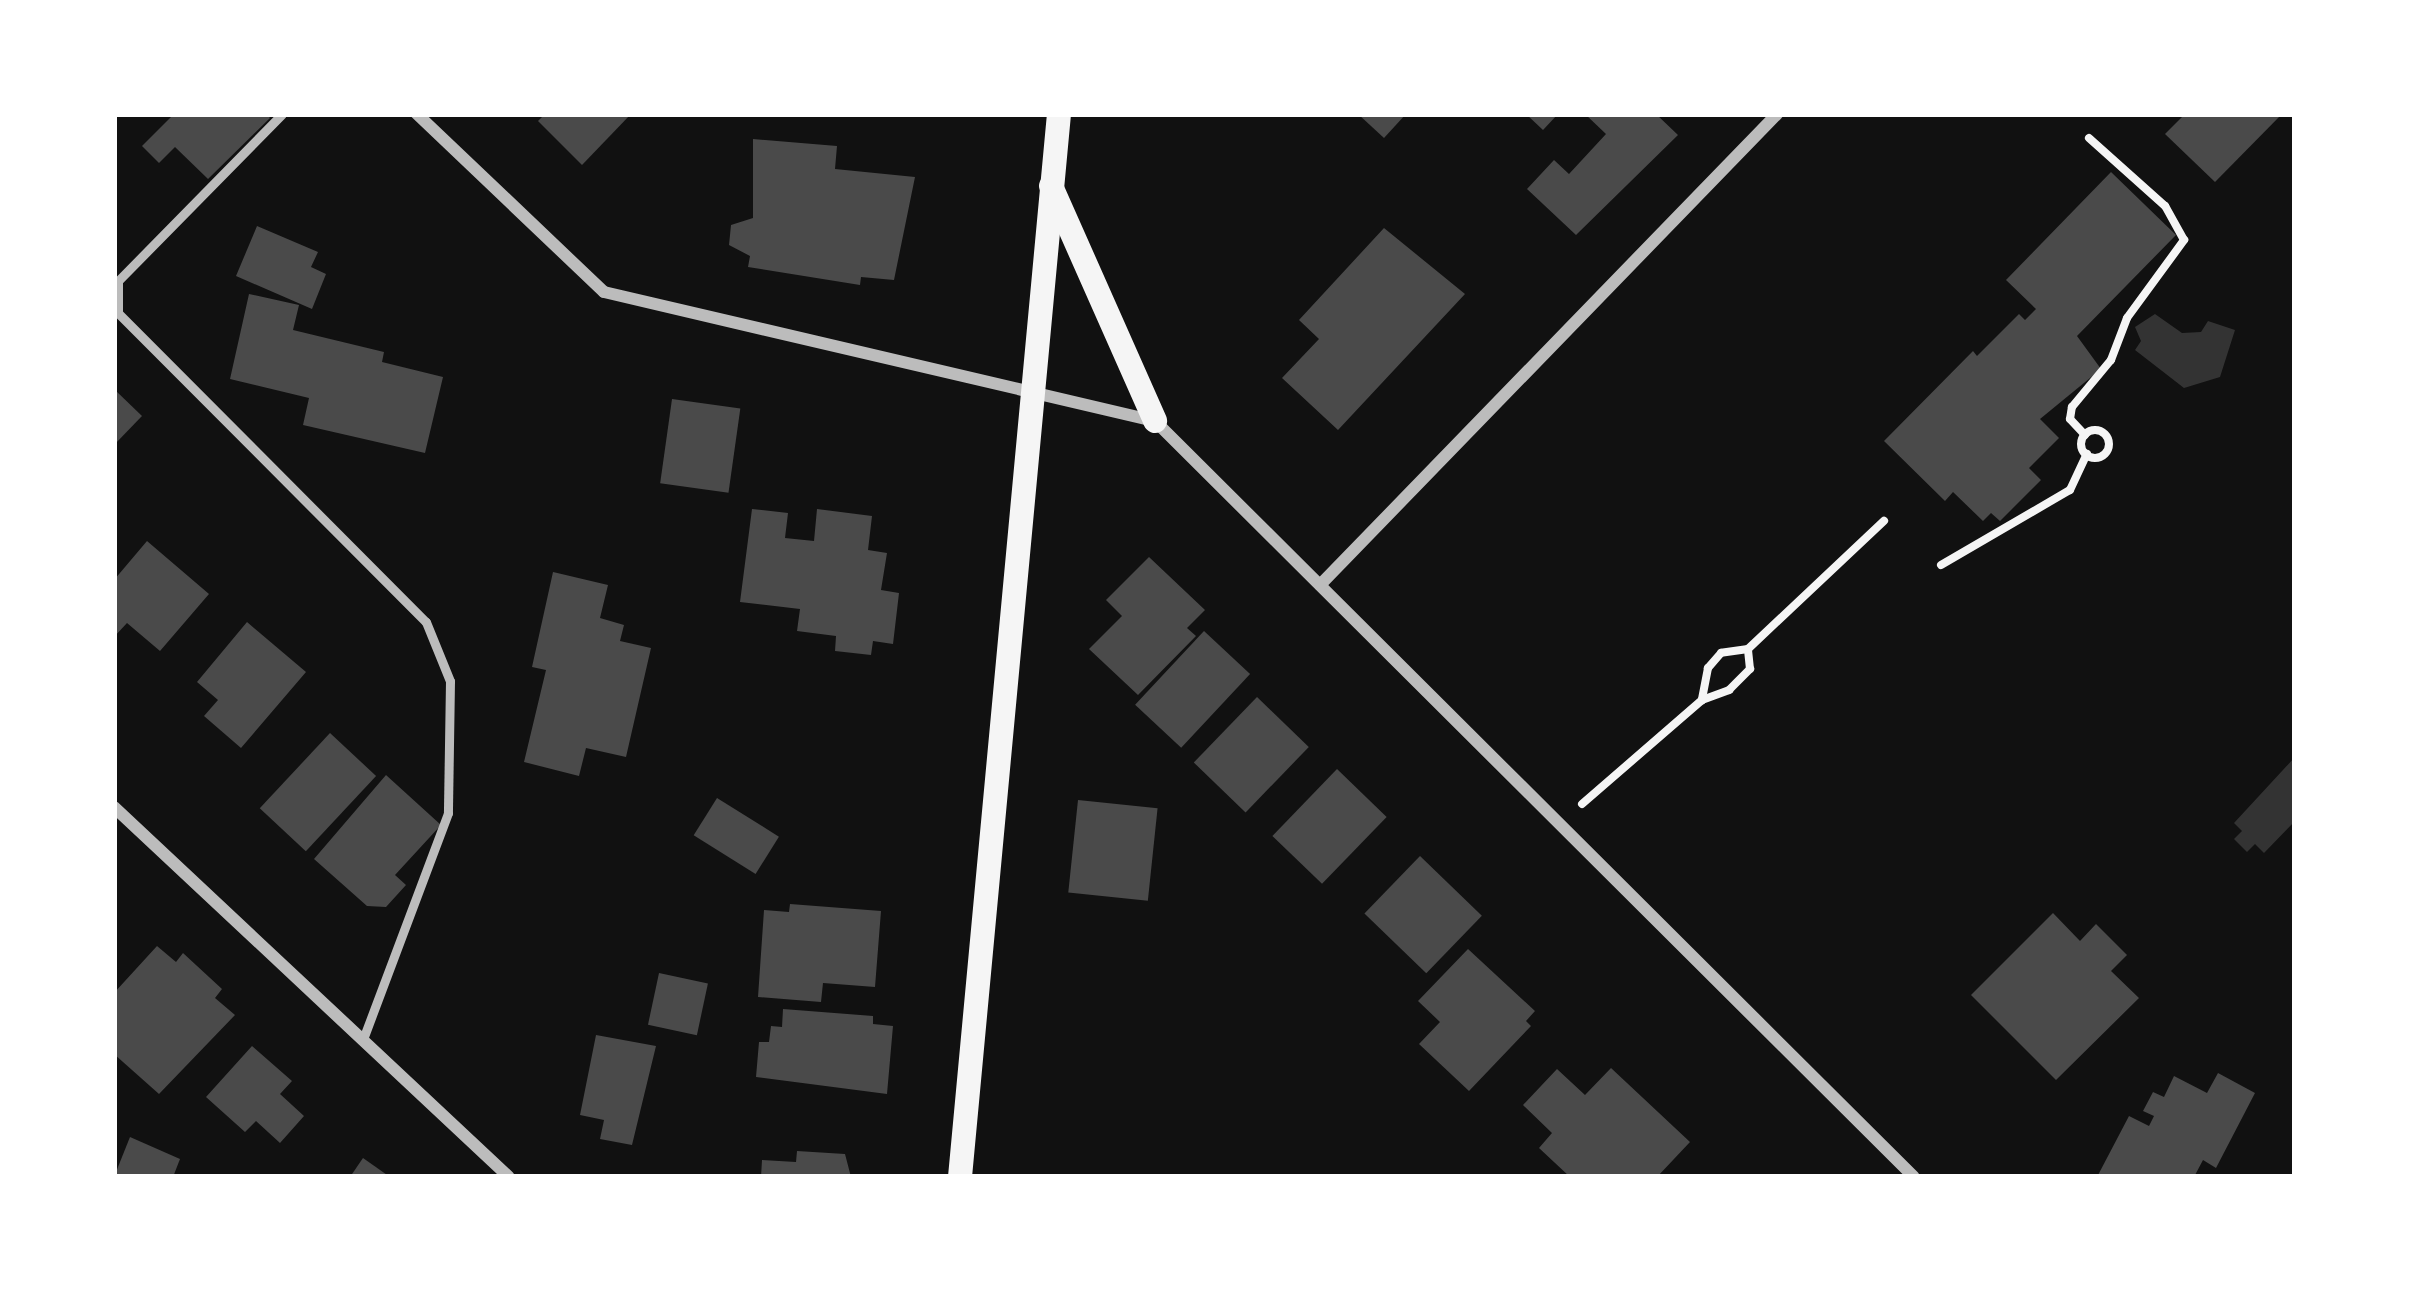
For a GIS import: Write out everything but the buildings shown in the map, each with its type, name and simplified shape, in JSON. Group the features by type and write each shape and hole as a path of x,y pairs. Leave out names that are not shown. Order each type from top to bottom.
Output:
{"main road":[{"path":"960,1177 1059,114"},
{"path":"1051,184 1155,421"}],"street":[{"path":"417,114 604,292 1031,398 1155,421 1914,1177"},
{"path":"1320,585 1778,114"},
{"path":"114,807 509,1177"}],"lane":[{"path":"282,114 118,281 118,313 426,622 450,681 448,813 363,1039"}],"path":[{"path":"1941,565 2070,490 2087,454 2085,435 2070,419 2072,407 2111,360 2127,318 2184,240 2165,206 2089,138"},
{"path":"2085,435 2101,431 2109,446 2101,456 2087,454"},
{"path":"1702,700 1708,668 1721,653 1748,649 1884,520"},
{"path":"1580,806 1702,700 1729,690 1750,669 1748,649"}],"shaded area":[{"path":"2155,314 2182,333 2201,332 2208,321 2235,330 2220,377 2184,388 2135,350 2141,341 2135,327"},
{"path":"2295,757 2295,821 2264,853 2255,844 2247,852 2234,839 2242,831 2234,823"}]}
